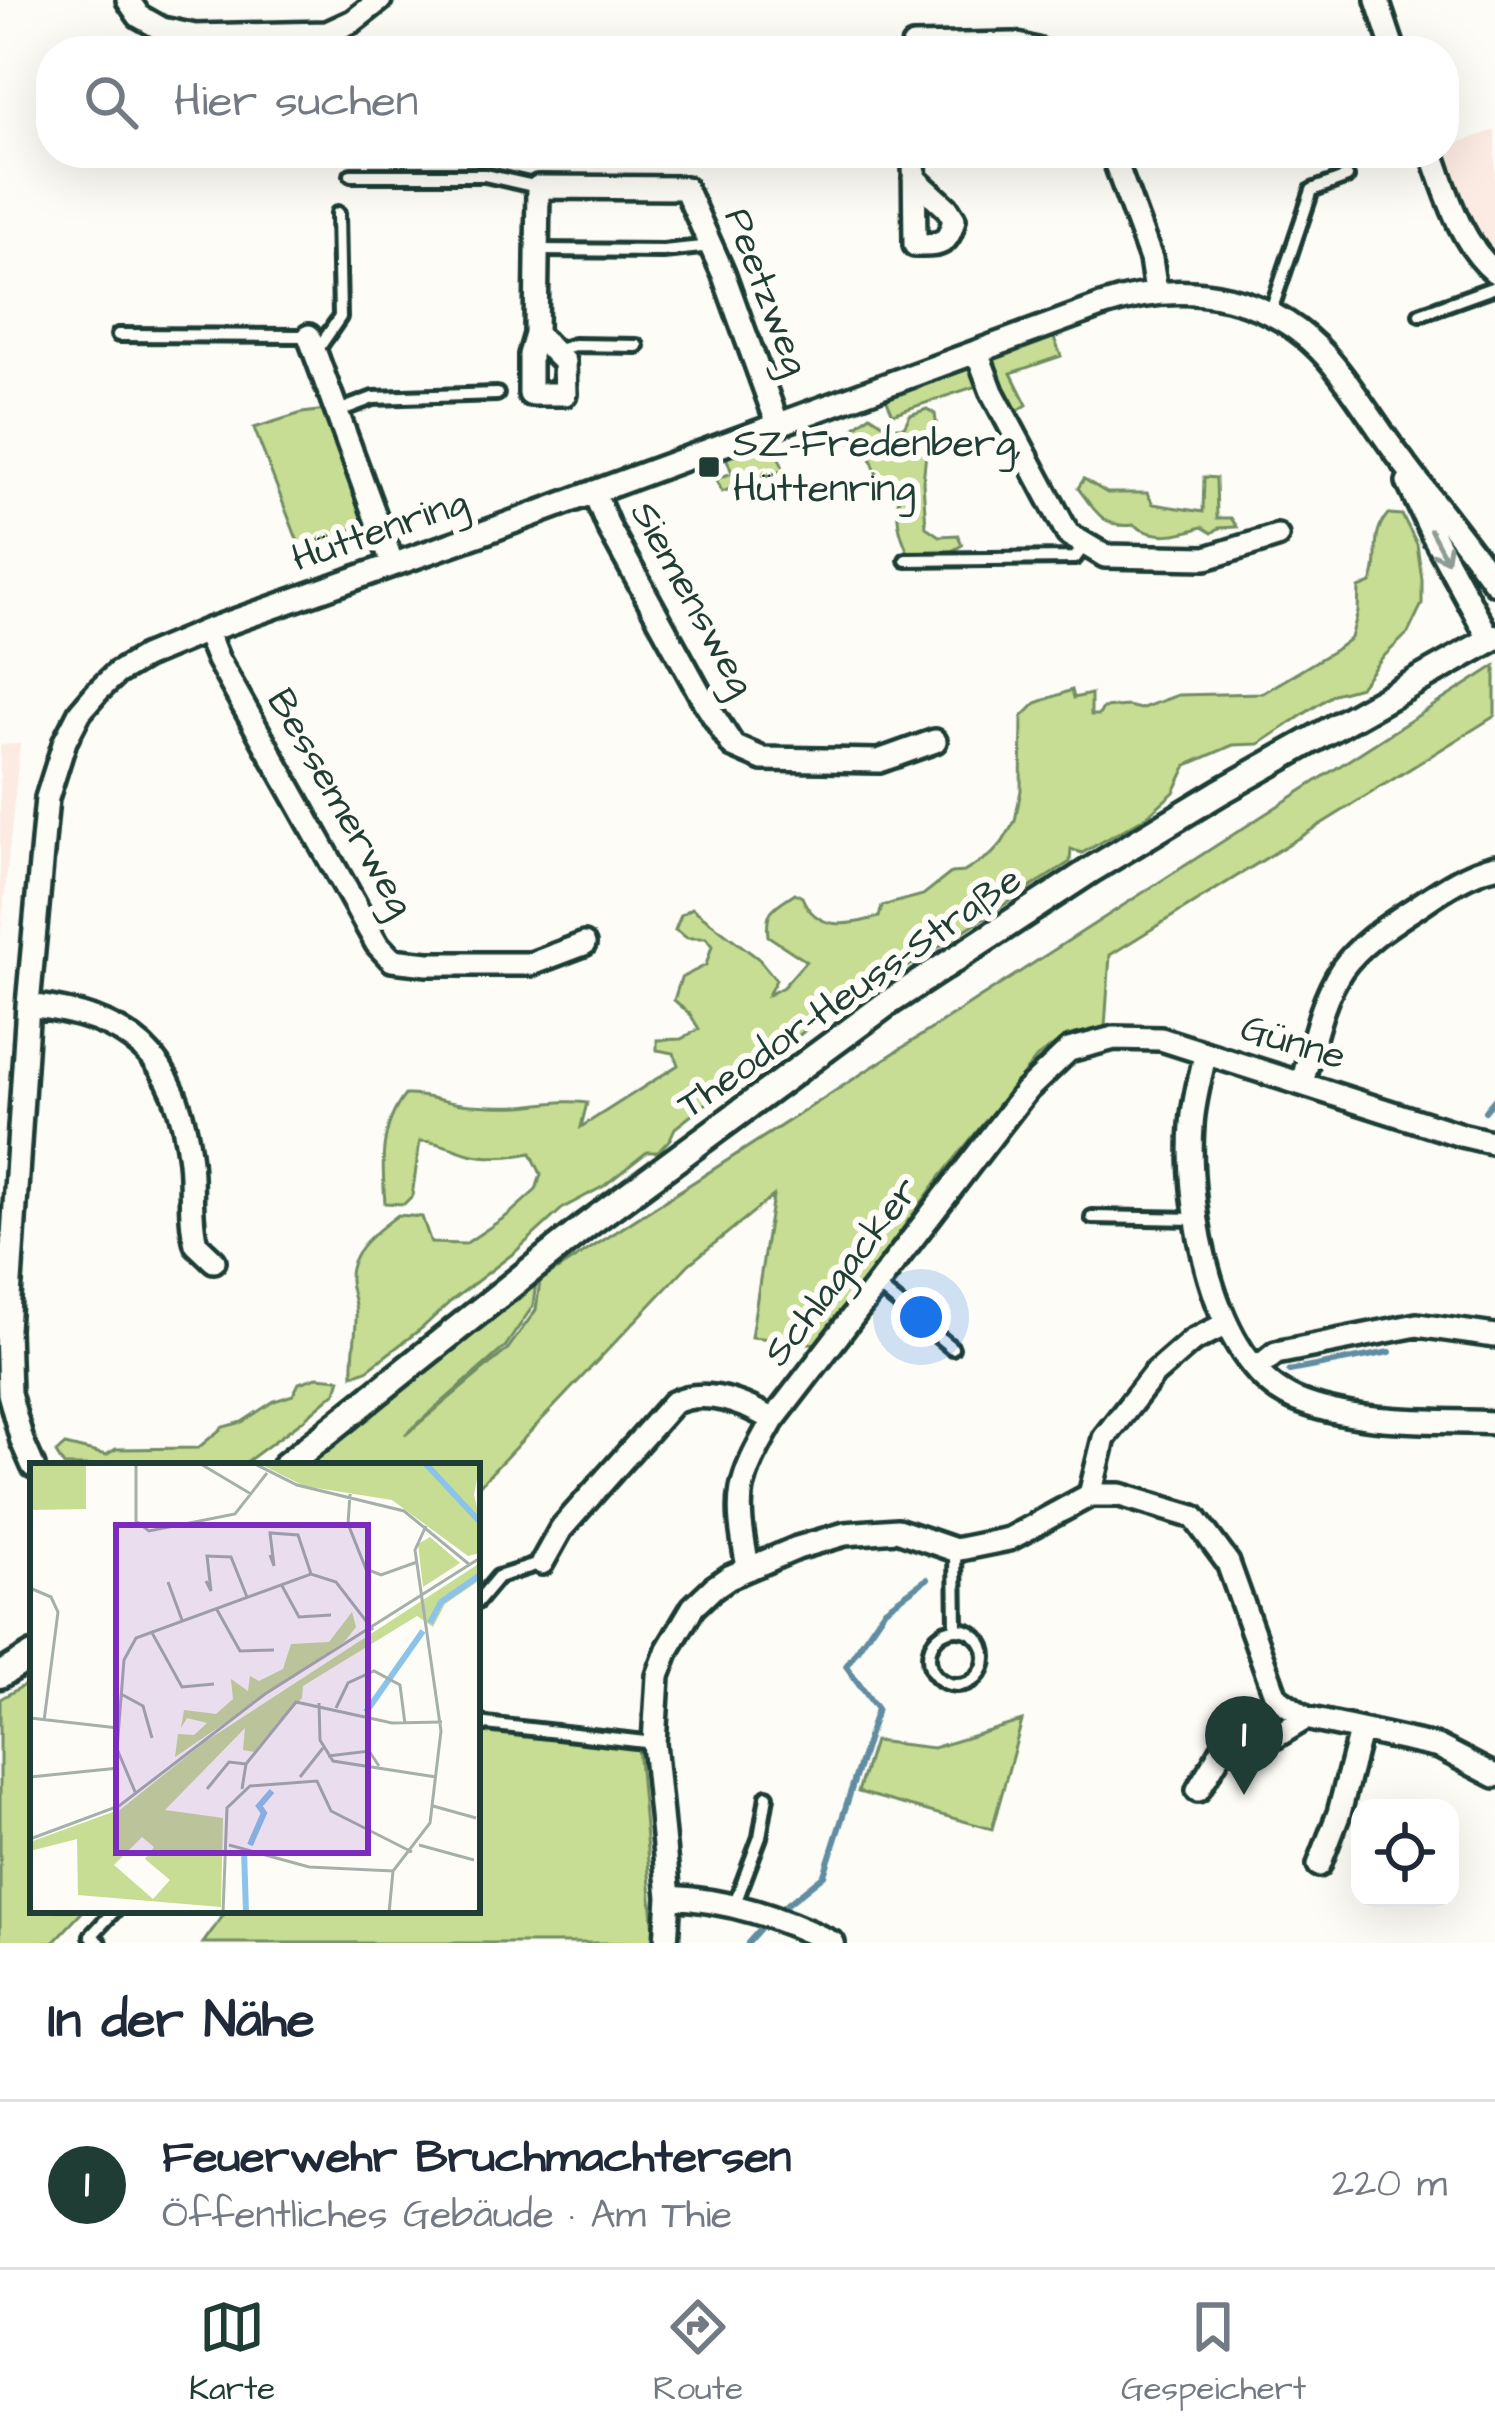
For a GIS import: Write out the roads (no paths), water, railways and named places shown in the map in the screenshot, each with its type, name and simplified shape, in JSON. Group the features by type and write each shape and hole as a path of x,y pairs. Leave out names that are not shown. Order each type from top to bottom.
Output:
{"street":[{"path":"128,0 139,16 162,29 216,35 327,33 380,0"},
{"path":"1377,0 1389,36"},
{"path":"914,168 914,178"},
{"path":"1118,168 1151,259 1156,292"},
{"path":"1438,168 1465,236 1495,272"},
{"path":"536,334 564,362 565,394 530,394 530,356 536,334 538,187"},
{"name":"Peetzweg","path":"538,187 685,188 712,246 778,425"},
{"name":"Hüttenring","path":"11,1446 7,1204 47,798 65,741 80,712 117,673 144,657 1101,306 1156,292 1198,291 1240,299 1271,311 1305,335 1333,363 1495,583"},
{"path":"312,344 392,566"},
{"path":"977,352 999,405 1068,534 1105,556 1206,558 1277,536"},
{"name":"Hüttenring","path":"1393,449 1433,535 1492,639"},
{"name":"Siemensweg","path":"594,493 616,541 733,746 764,759 879,761 935,741"},
{"name":"Bessemerweg","path":"206,631 377,944 392,960 531,964 584,944"},
{"name":"Theodor-Heuss-Straße","path":"289,1463 587,1225 885,1005 1091,870 1492,639"},
{"path":"1302,1083 1322,1013 1342,969 1376,934 1434,895 1495,866"},
{"path":"28,1005 76,1012 113,1024 136,1040 164,1071 186,1136 196,1244 214,1261"},
{"name":"Günne","path":"1069,1050 1114,1038 1162,1039 1495,1143"},
{"name":"Schlagacker","path":"748,1567 739,1504 742,1480 773,1420 1026,1091 1069,1050"},
{"path":"1205,1054 1192,1124 1196,1219 1208,1275 1226,1324 1256,1370 1288,1397 1325,1410 1495,1423"},
{"path":"1090,1495 1104,1438 1154,1374 1192,1341 1226,1324"},
{"path":"1256,1370 1276,1353 1418,1325 1495,1336"},
{"path":"542,1563 561,1529 673,1403 700,1395 754,1408 773,1420"},
{"path":"666,1943 669,1897 654,1743 658,1676 679,1629 713,1588 748,1567 845,1534 897,1531 955,1550 1009,1539 1090,1495 1120,1495 1194,1517 1228,1563 1276,1697 1306,1718 1439,1747 1494,1774"},
{"path":"0,1675 30,1657"},
{"path":"1198,1790 1222,1750 1275,1737 1306,1718"},
{"path":"1318,1865 1339,1813 1360,1732"},
{"path":"669,1897 710,1899 787,1921 833,1943"}],"lane":[{"name":"Peetzweg","path":"351,175 485,175 538,187"},
{"path":"1271,311 1312,190 1347,177"},
{"path":"118,335 312,344 340,317 338,213"},
{"path":"536,250 663,251 712,246"},
{"path":"1420,314 1495,287"},
{"path":"555,351 574,345 637,346"},
{"path":"336,412 373,398 497,394"},
{"path":"906,560 1075,558 1085,544"},
{"path":"1092,1217 1196,1219"},
{"path":"877,1286 952,1348"},
{"path":"955,1550 956,1629"},
{"path":"480,1598 498,1577 542,1563"},
{"path":"956,1629 973,1635 984,1650 982,1668 962,1684 936,1676 929,1660 933,1642 956,1629"},
{"path":"480,1723 654,1743"},
{"path":"734,1906 760,1837 767,1796"},
{"path":"100,1943 91,1936 112,1913"}],"waterway":[{"path":"1485,1111 1495,1099"},
{"path":"1289,1371 1390,1352"},
{"path":"785,1906 824,1875 877,1709 846,1666 885,1609 927,1579"},
{"path":"748,1943 763,1926"}],"place":[{"name":"SZ-Fredenberg, Hüttenring","path":"709,467"},
{"name":"Feuerwehr Bruchmachtersen","path":"1244,1795"}]}
